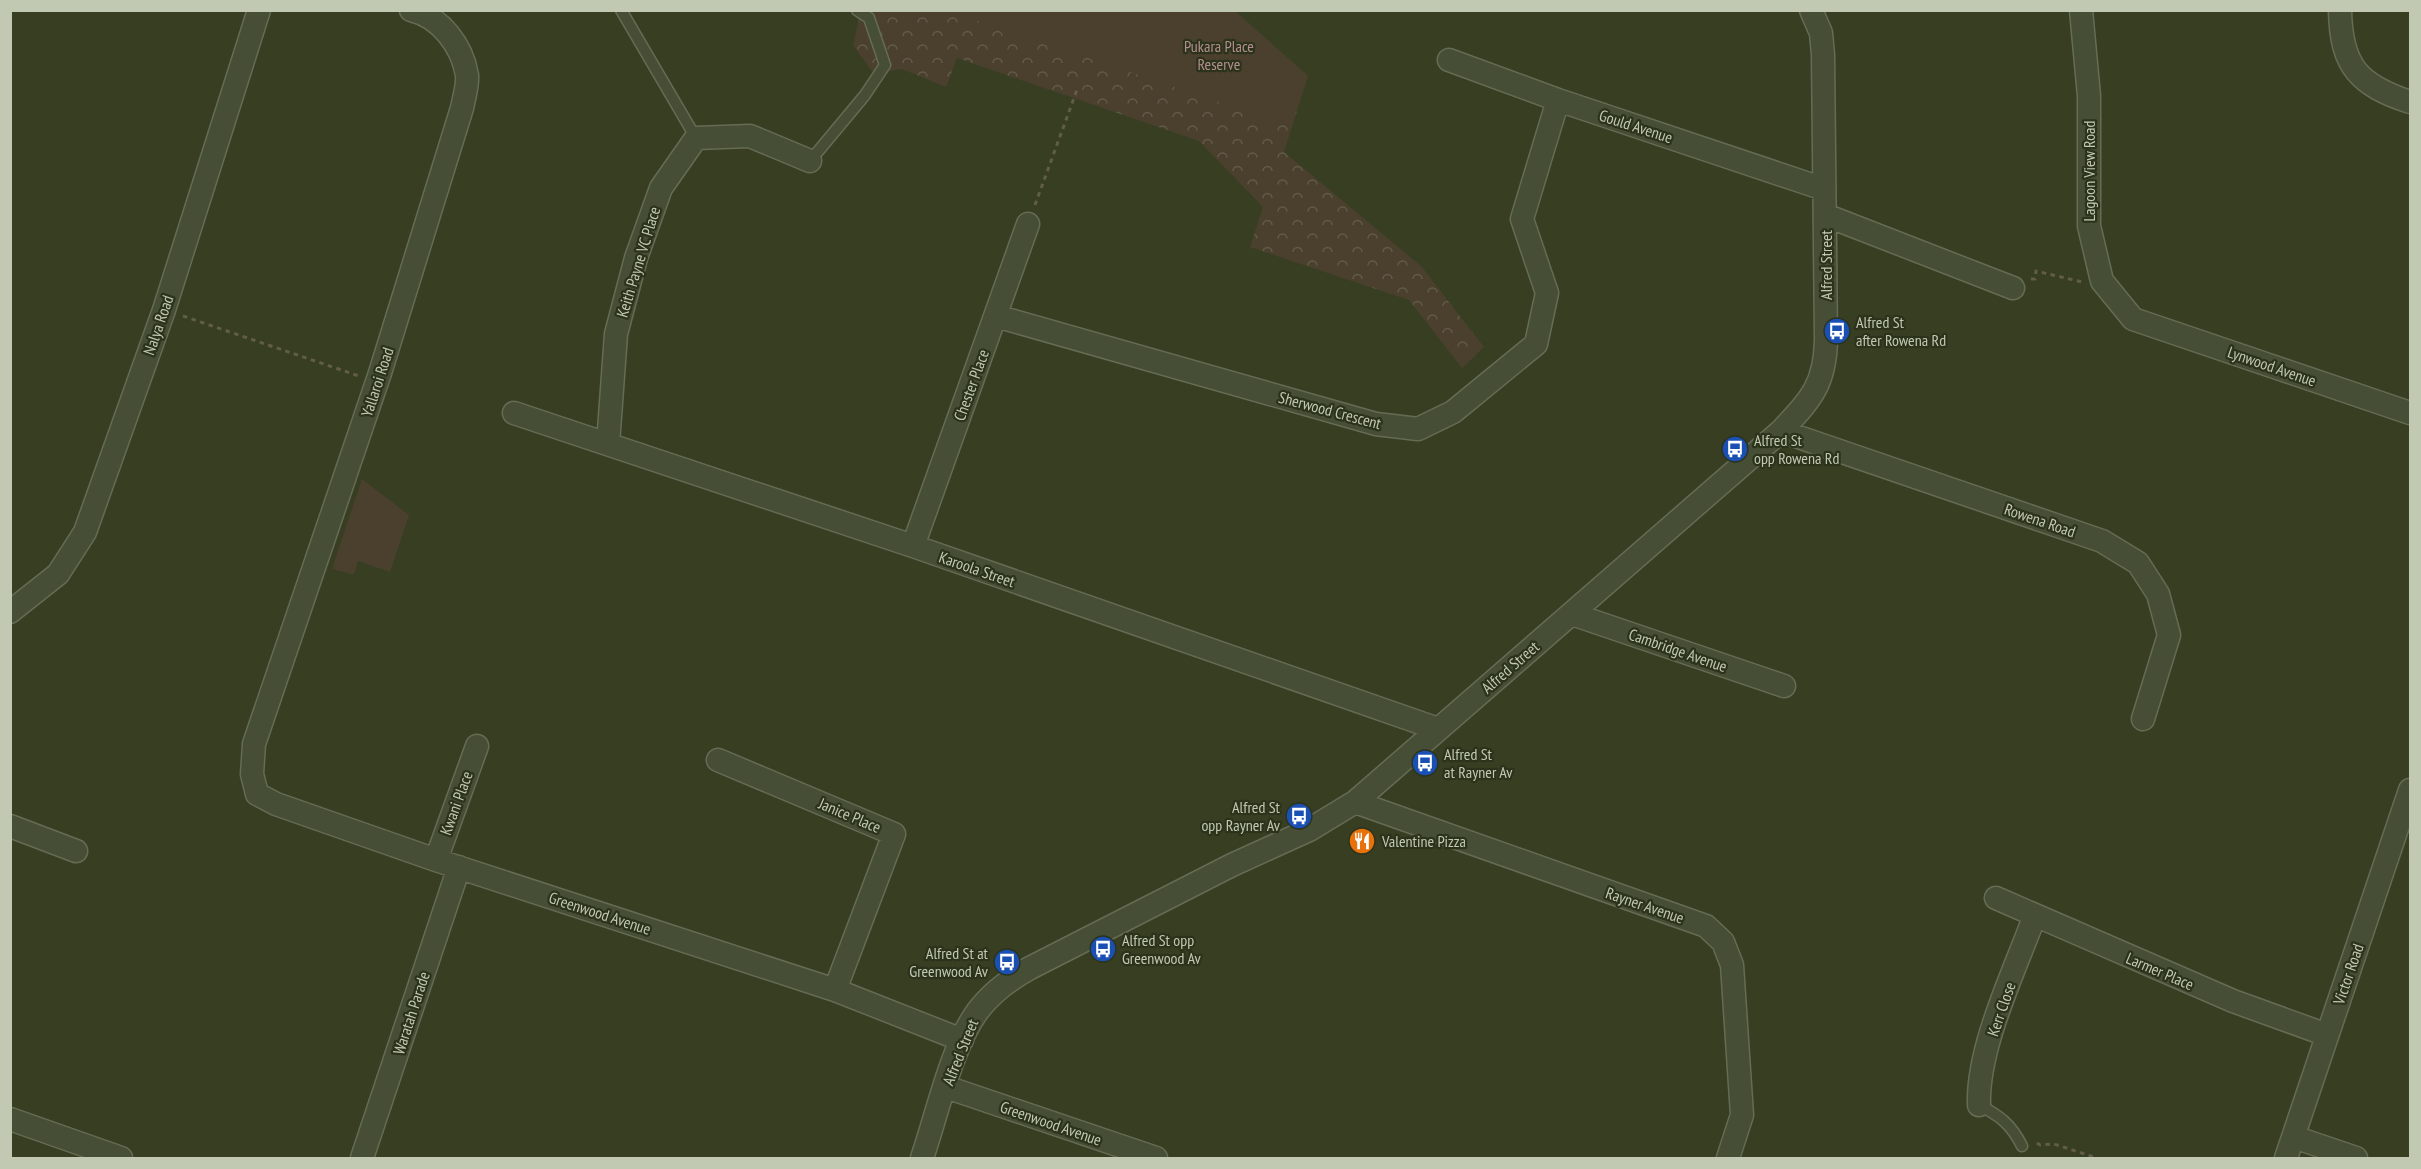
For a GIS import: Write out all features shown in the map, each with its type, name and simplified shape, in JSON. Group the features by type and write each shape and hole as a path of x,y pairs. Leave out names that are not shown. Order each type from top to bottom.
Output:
{"street":[{"name":"Nalya Road","path":"10,612 58,574 84,532 164,310 259,10"},
{"name":"Yallaroi Road","path":"252,774 254,744 377,382 462,108 467,76 454,39 421,13 411,10"},
{"name":"Alfred Street","path":"922,1158 963,1040 984,1003 1017,975 1232,865 1309,830 1355,802 1781,431 1810,399 1822,375 1825,359 1826,215 1823,56 1821,33 1811,10"},
{"name":"Lagoon View Road","path":"2081,10 2089,96 2089,226 2102,281 2133,319"},
{"path":"2340,10 2343,47 2360,78 2387,94 2410,102"},
{"name":"Gould Avenue","path":"1449,60 1558,100 1824,189"},
{"name":"Sherwood Crescent","path":"996,316 1376,424 1418,429 1453,412 1536,344 1547,293 1522,219 1558,100"},
{"path":"696,138 750,136 810,161"},
{"name":"Keith Payne VC Place","path":"608,444 616,333 636,258 661,188 696,138"},
{"path":"1826,215 2013,288"},
{"name":"Chester Place","path":"913,546 1028,224"},
{"name":"Lynwood Avenue","path":"2133,319 2410,413"},
{"name":"Karoola Street","path":"514,413 913,546 1438,729"},
{"name":"Rowena Road","path":"1781,431 2102,541 2138,563 2158,594 2169,634 2143,719"},
{"name":"Cambridge Avenue","path":"1572,614 1784,686"},
{"name":"Kwani Place","path":"436,860 477,746"},
{"name":"Janice Place","path":"718,760 894,834 835,990"},
{"name":"Greenwood Avenue","path":"252,774 257,794 276,804 436,860 835,990 963,1040"},
{"name":"Victor Road","path":"2290,1148 2410,790"},
{"name":"Rayner Avenue","path":"1355,802 1706,926 1723,942 1732,965 1742,1115 1728,1158"},
{"path":"10,826 76,851"},
{"name":"Waratah Parade","path":"362,1158 459,867"},
{"name":"Larmer Place","path":"1996,898 2233,1001 2328,1035"},
{"name":"Kerr Close","path":"1979,1105 1979,1083 1985,1056 2035,915"},
{"name":"Greenwood Avenue","path":"946,1087 1156,1158"},
{"path":"10,1119 122,1158"},
{"path":"2290,1148 2356,1158"}],"lane":[{"path":"621,10 696,138"},
{"path":"810,161 865,95 885,66 870,18 857,10"},
{"path":"1979,1105 2002,1117 2013,1128 2022,1146"}],"path":[{"path":"1028,224 1078,87"},
{"path":"2013,288 2018,277 2035,279 2037,271 2077,283 2102,281"},
{"path":"164,310 377,382"},
{"path":"2034,1141 2040,1145 2054,1144 2097,1158"}],"green space":[{"path":"861,11 1235,11 1308,76 1284,152 1421,266 1484,347 1462,368 1409,300 1250,247 1263,207 1199,141 957,58 946,87 902,69 874,74 853,45"},
{"name":"Pukara Place Reserve","path":"948,11 1235,11 1308,76 1291,126"},
{"path":"362,479 409,515 390,572 358,561 354,575 332,569"}],"place":[{"name":"Alfred St after Rowena Rd","path":"1837,331"},
{"name":"Alfred St opp Rowena Rd","path":"1735,449"},
{"name":"Alfred St at Rayner Av","path":"1425,763"},
{"name":"Alfred St opp Rayner Av","path":"1299,816"},
{"name":"Valentine Pizza","path":"1362,841"},
{"name":"Alfred St opp Greenwood Av","path":"1103,949"},
{"name":"Alfred St at Greenwood Av","path":"1007,962"}]}
